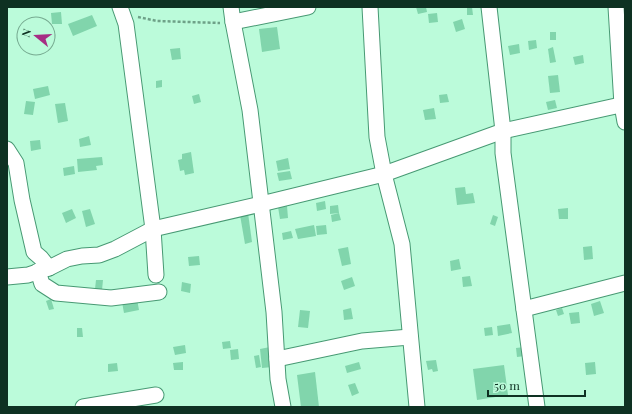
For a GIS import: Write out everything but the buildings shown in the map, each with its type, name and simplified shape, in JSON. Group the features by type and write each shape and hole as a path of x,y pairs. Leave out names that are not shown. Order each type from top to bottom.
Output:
{"street":[{"path":"283,407 278,379 274,312 250,110 232,14 308,7"},
{"path":"370,7 377,137 384,174 402,244 417,407"},
{"path":"489,7 503,131 503,153 537,407"},
{"path":"616,7 625,122"},
{"path":"121,9 126,24 153,229 156,275"},
{"path":"7,277 28,275 67,259 82,256 99,256 153,229 384,174 503,131 623,105"},
{"path":"7,149 16,163 34,252 41,258 43,270 42,284 56,293 111,298 159,292"},
{"path":"524,309 625,283"},
{"path":"277,359 362,341 410,337"},
{"path":"82,407 156,395"}],"path":[{"path":"121,9 132,16 157,21 214,23 232,14"}]}
